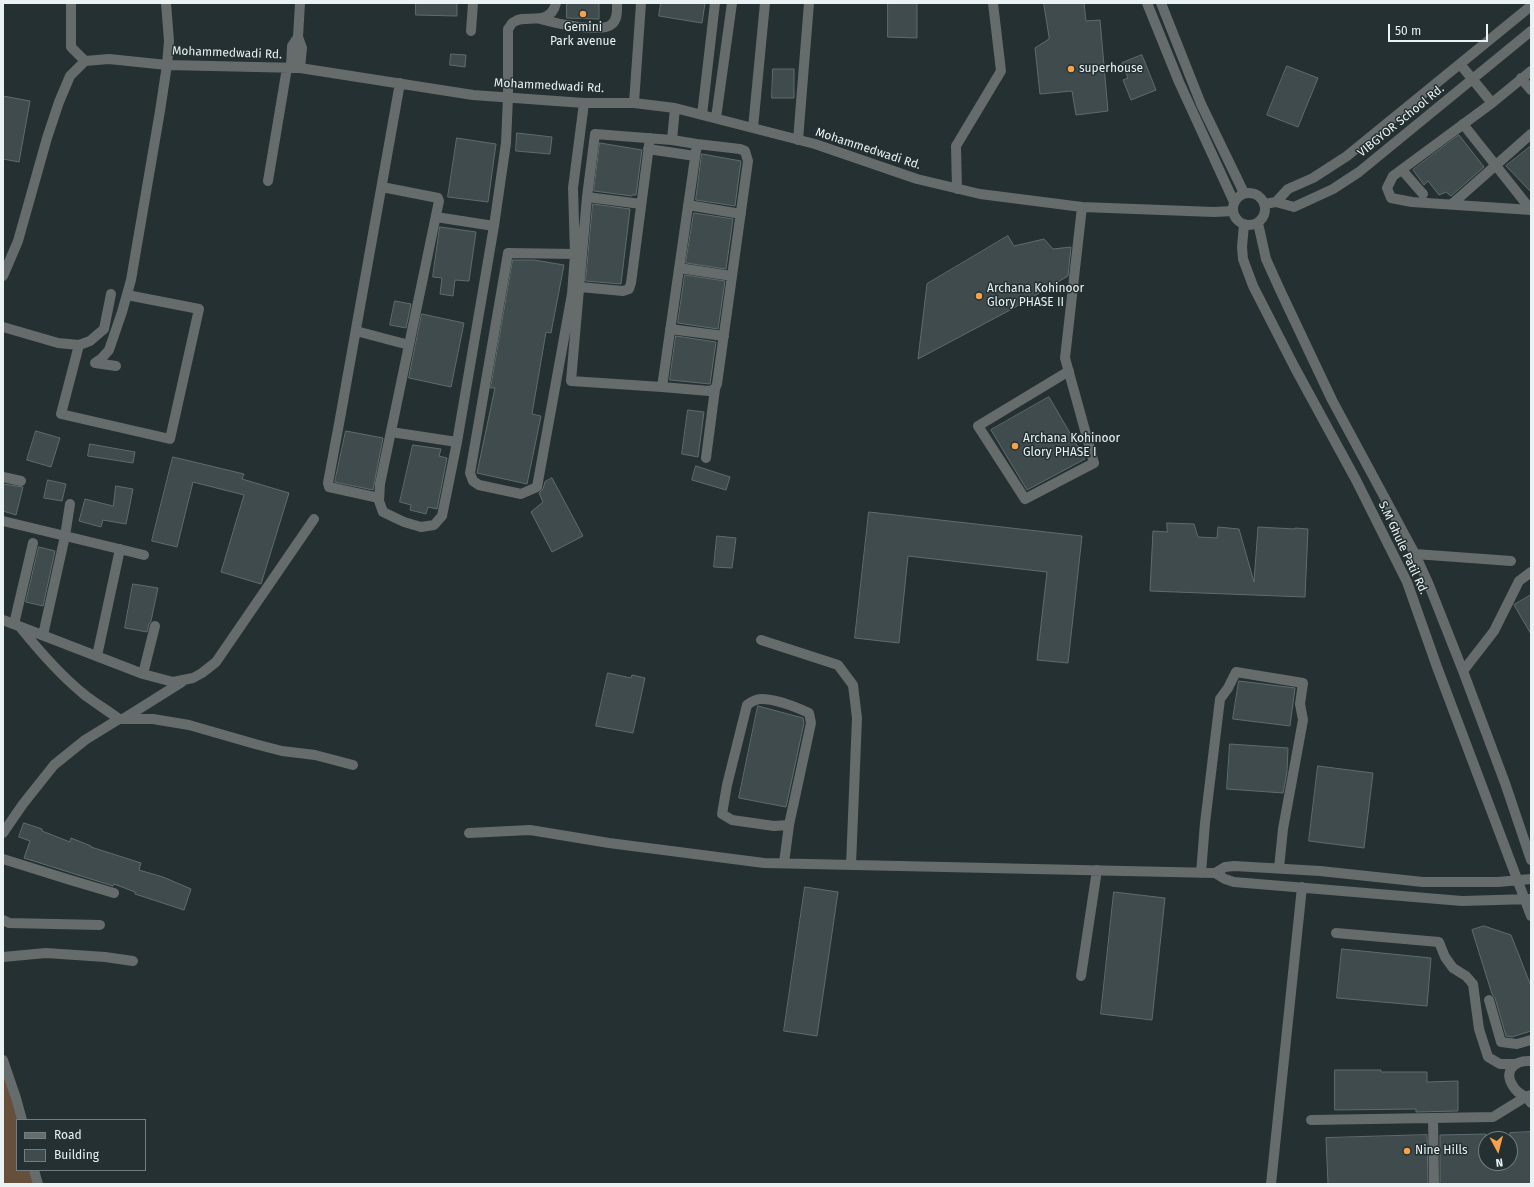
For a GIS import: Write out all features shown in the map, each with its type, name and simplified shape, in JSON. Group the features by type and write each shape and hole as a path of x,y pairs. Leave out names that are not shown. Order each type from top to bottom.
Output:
{"street":[{"path":"3,276 18,241 47,138 59,102 70,76 85,61 71,47 71,3"},
{"path":"116,366 95,363 109,350 127,295 160,112 167,64 169,42 166,3"},
{"path":"268,181 293,68 302,48 298,37 300,3"},
{"path":"471,30 473,3"},
{"path":"540,19 550,13 555,8 556,3"},
{"path":"382,187 438,198 439,201 380,484 379,501 383,512 404,522 421,527 434,525 442,516 457,442 494,226 506,143 508,30 513,22 519,19 540,19 564,26 603,28 612,24 616,16 617,3"},
{"path":"634,103 641,3"},
{"path":"702,115 715,3"},
{"path":"716,118 732,3"},
{"path":"753,128 765,3"},
{"path":"798,140 809,3"},
{"path":"957,188 956,146 1001,71 993,3"},
{"path":"1148,3 1179,82 1233,207 1238,222 1251,225 1258,223 1263,218 1265,211 1264,204 1259,196 1254,194 1244,193 1240,196 1233,207"},
{"path":"1161,3 1201,104 1244,193"},
{"path":"1264,204 1276,202 1288,189 1313,178 1347,156 1531,6"},
{"name":"VIBGYOR School Rd.","path":"1276,202 1294,207 1333,189 1359,172 1531,31"},
{"name":"Mohammedwadi Rd.","path":"85,61 109,59 167,64 293,68 474,95 584,103 634,103 675,108 798,140 917,179 980,194 1082,207 1214,212 1233,207"},
{"path":"1460,64 1492,103"},
{"path":"1531,71 1492,103 1393,176 1387,188 1392,198 1412,202 1531,210"},
{"path":"1521,78 1531,90"},
{"path":"380,498 329,487 328,483 400,83"},
{"path":"575,254 508,253 470,473 473,481 479,485 521,494 537,487 572,294 575,254 573,188 584,103"},
{"path":"672,140 675,108"},
{"path":"1464,124 1531,210"},
{"path":"706,458 748,161 745,151 740,149 672,140 595,134 587,197 571,381 709,391 715,389"},
{"path":"1452,204 1531,134"},
{"path":"580,287 624,291 629,289 650,138"},
{"path":"662,387 697,144"},
{"path":"648,149 696,156"},
{"path":"1402,170 1423,194"},
{"path":"587,197 641,204"},
{"path":"688,205 741,214"},
{"path":"1069,371 978,426 1025,499 1094,463 1069,371 1065,358 1082,207"},
{"path":"436,217 494,226"},
{"name":"S.M Ghule Patil Rd.","path":"1258,223 1266,259 1283,297 1332,400 1415,554 1463,671 1505,783 1531,860"},
{"name":"S.M Ghule Patil Rd.","path":"1244,224 1242,248 1243,259 1253,286 1295,368 1356,480 1407,582 1517,880 1528,899 1531,916"},
{"path":"679,268 732,276"},
{"path":"3,327 58,343 79,345 90,341 104,329 111,294"},
{"path":"79,345 61,414 170,439 199,309 127,295"},
{"path":"670,329 724,336"},
{"path":"356,332 410,345"},
{"path":"391,432 457,442"},
{"path":"3,477 21,481"},
{"path":"43,635 65,536 70,504"},
{"path":"3,833 22,804 54,765 85,740 185,681 202,673 216,662 314,519"},
{"path":"3,521 144,555"},
{"path":"16,625 33,543"},
{"path":"96,656 120,549"},
{"path":"1415,554 1511,561"},
{"path":"1463,671 1494,631 1519,581 1531,572"},
{"path":"3,620 143,674 173,682 185,681"},
{"path":"16,625 39,652 86,696 121,719 153,719 189,725 282,751 316,755 353,764"},
{"path":"143,674 155,626"},
{"path":"761,640 838,665 854,685 857,718 851,865"},
{"path":"1201,873 1205,823 1220,699 1228,688 1236,672 1304,683 1300,704 1303,720 1283,829 1279,868"},
{"path":"784,863 789,825 811,723 809,713 793,706 760,699 752,701 747,705 727,785 722,814 732,820 774,826 789,825"},
{"path":"469,833 530,830 609,843 764,863 1215,873 1234,882 1462,900 1528,899"},
{"path":"3,859 114,893"},
{"path":"1215,873 1225,867 1234,866 1279,868 1424,882 1498,882 1531,879"},
{"path":"1081,976 1097,870"},
{"path":"1271,1184 1302,887"},
{"path":"3,920 9,923 100,925"},
{"path":"1336,934 1438,942 1445,957 1454,968 1466,976 1473,984 1479,1029 1488,1057 1500,1064 1514,1064"},
{"path":"3,957 46,954 105,957 133,961"},
{"path":"1489,1000 1501,1042 1517,1044 1531,1040"},
{"path":"3,1060 22,1119"},
{"path":"1530,1098 1516,1090 1511,1082 1510,1069 1514,1064 1522,1060 1531,1061"},
{"path":"1311,1120 1493,1117 1530,1098"},
{"path":"1433,1118 1434,1184"},
{"path":"34,1171 38,1184"}],"shaded area":[{"path":"3,1069 17,1119 16,1171 33,1171 37,1184 3,1184"}],"building":[{"path":"416,3 457,3 457,16 416,15"},
{"name":"Gemini Park avenue","path":"567,3 599,3 599,19 567,18"},
{"path":"661,3 705,3 702,23 659,16"},
{"path":"888,3 917,3 917,38 888,37"},
{"name":"superhouse","path":"1044,3 1084,3 1086,21 1100,20 1108,111 1076,115 1072,91 1040,94 1035,48 1049,39"},
{"path":"451,54 466,55 465,67 450,65"},
{"path":"1142,55 1156,90 1131,100 1123,80 1128,78 1122,63"},
{"path":"1287,66 1318,78 1298,127 1267,115"},
{"path":"773,69 794,69 794,98 772,98"},
{"path":"3,96 30,101 19,162 3,159"},
{"path":"517,133 552,137 550,154 516,151"},
{"path":"1459,135 1484,167 1451,196 1446,192 1439,195 1428,181 1424,185 1413,170"},
{"path":"457,138 496,144 488,202 448,197"},
{"path":"600,143 642,150 636,195 632,196 594,191"},
{"path":"1531,146 1531,192 1506,166"},
{"path":"702,154 741,161 735,206 696,200"},
{"path":"593,204 630,209 621,284 586,281"},
{"path":"694,213 733,219 726,269 686,263"},
{"path":"440,227 476,232 469,281 455,280 453,296 440,294 442,278 433,277"},
{"name":"Archana Kohinoor Glory PHASE II","path":"1008,236 1014,246 1044,239 1053,249 1071,247 1068,276 1012,309 918,359 927,284"},
{"path":"513,260 534,260 564,265 551,333 546,332 532,414 541,416 527,484 477,473 495,388 491,388"},
{"path":"685,275 725,281 718,329 678,323"},
{"path":"395,301 411,304 406,328 390,325"},
{"path":"422,314 464,323 451,387 409,378"},
{"path":"676,336 716,342 710,384 670,380"},
{"name":"Archana Kohinoor Glory PHASE I","path":"1049,397 1085,459 1027,490 991,430"},
{"path":"688,410 704,412 698,457 682,454"},
{"path":"36,431 60,438 51,467 27,460"},
{"path":"346,431 383,438 373,490 335,482"},
{"path":"90,444 135,452 133,463 88,456"},
{"path":"413,445 441,449 439,456 447,458 437,509 428,507 426,514 410,510 411,505 400,502"},
{"path":"173,457 244,474 242,479 289,493 261,584 221,572 244,495 193,482 177,547 152,541"},
{"path":"696,466 730,477 726,490 692,480"},
{"path":"552,478 583,536 552,552 531,512 543,502 539,493 543,489 545,482"},
{"path":"48,480 66,484 62,501 44,498"},
{"path":"3,484 23,487 16,515 3,511"},
{"path":"116,486 133,489 126,524 103,520 101,527 79,521 85,499 113,506"},
{"path":"869,512 1082,536 1068,663 1037,660 1047,572 908,556 899,643 855,638"},
{"path":"1167,523 1194,524 1198,537 1217,538 1218,527 1239,529 1254,582 1258,527 1308,529 1305,597 1150,591 1153,531 1167,532"},
{"path":"717,536 736,538 732,568 714,567"},
{"path":"39,547 55,551 43,606 26,602"},
{"path":"133,584 158,588 151,621 147,632 125,628"},
{"path":"1531,595 1531,634 1514,605"},
{"path":"608,673 631,678 632,675 645,678 633,733 596,726"},
{"path":"1239,681 1295,688 1290,726 1233,719"},
{"path":"758,706 803,718 804,723 786,807 739,798"},
{"path":"1230,744 1288,748 1287,772 1283,793 1227,789"},
{"path":"1318,766 1373,773 1364,848 1309,841"},
{"path":"24,823 42,829 42,831 70,842 71,838 91,847 141,863 139,870 163,877 191,889 184,910 135,894 135,892 114,884 113,886 24,858 30,841 19,837"},
{"path":"805,887 838,892 817,1036 784,1031"},
{"path":"1114,892 1165,898 1152,1020 1101,1014"},
{"path":"1484,926 1511,935 1531,986 1531,1031 1512,1037 1506,1036 1472,930"},
{"path":"1342,949 1431,958 1427,1006 1337,998"},
{"path":"1335,1070 1427,1072 1427,1082 1458,1081 1458,1111 1416,1112 1416,1109 1335,1110"},
{"path":"1531,1132 1531,1184 1440,1184 1440,1135 1478,1134 1478,1171 1518,1171 1518,1133"},
{"path":"1427,1135 1428,1184 1328,1184 1326,1138"}],"place":[{"name":"Gemini Park avenue","path":"583,14"},
{"name":"superhouse","path":"1071,69"},
{"name":"Archana Kohinoor Glory PHASE II","path":"979,296"},
{"name":"Archana Kohinoor Glory PHASE I","path":"1015,446"},
{"name":"Nine Hills","path":"1407,1151"}]}
